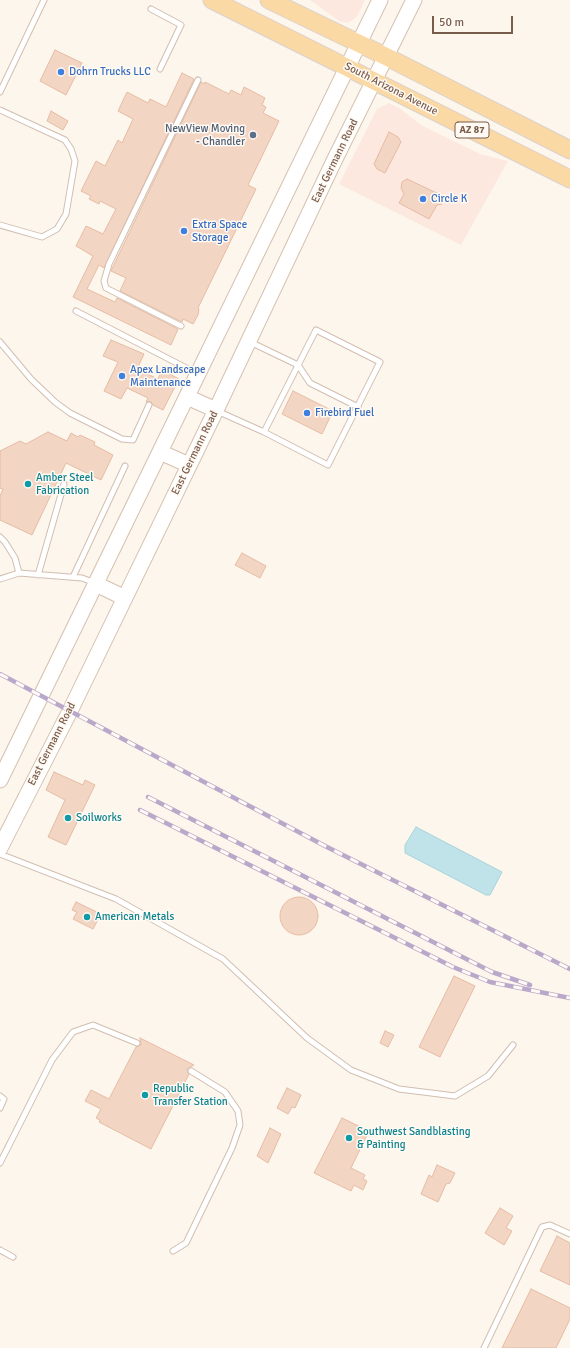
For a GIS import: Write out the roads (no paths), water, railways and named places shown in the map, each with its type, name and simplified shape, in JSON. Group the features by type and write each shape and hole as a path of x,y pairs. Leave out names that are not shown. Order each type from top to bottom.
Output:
{"main road":[{"name":"South Arizona Avenue","path":"212,0 570,179"},
{"name":"AZ 87","path":"269,0 387,57 570,150"},
{"path":"0,780 188,397 380,0"},
{"name":"East Germann Road","path":"0,848 216,410 334,161 414,0"},
{"path":"188,397 216,410"},
{"path":"160,452 189,465"},
{"path":"96,584 124,598"}],"lane":[{"path":"0,92 44,0"},
{"path":"151,9 181,25 160,68"},
{"path":"181,326 106,288 104,281 109,264 198,80"},
{"path":"0,110 65,140 72,149 75,161 66,214 57,229 42,237 0,225"},
{"path":"76,311 199,374"},
{"path":"216,410 264,432 328,465 380,362 316,330 264,432"},
{"path":"0,342 31,379 55,402 70,413 122,439 133,440 149,405"},
{"path":"249,342 298,365 310,383 358,407"},
{"path":"73,577 125,466"},
{"path":"38,575 64,484"},
{"path":"0,537 15,558 19,574"},
{"path":"0,579 19,574 82,578 96,584"},
{"path":"0,854 116,899 223,959 307,1038 351,1070 399,1089 456,1096 488,1076 513,1045"},
{"path":"0,1162 52,1060 73,1032 93,1025 137,1043"},
{"path":"173,1251 186,1243 232,1148 240,1125 238,1111 225,1092 190,1071"},
{"path":"0,1096 4,1099 0,1108"},
{"path":"484,1348 542,1227 550,1225 570,1234"},
{"path":"0,1250 13,1257"}],"water":[{"path":"416,827 502,872 490,895 486,895 405,853 405,845"}],"railway":[{"path":"0,674 325,846 570,969"},
{"path":"148,797 492,972 530,985"},
{"path":"140,810 453,967 490,982 570,998"}],"place":[{"name":"Dohrn Trucks LLC","path":"61,72"},
{"name":"NewView Moving - Chandler","path":"253,135"},
{"name":"Circle K","path":"423,199"},
{"name":"Extra Space Storage","path":"184,231"},
{"name":"Apex Landscape Maintenance","path":"122,376"},
{"name":"Firebird Fuel","path":"307,413"},
{"name":"Amber Steel Fabrication","path":"28,484"},
{"name":"Soilworks","path":"68,818"},
{"name":"American Metals","path":"87,917"},
{"name":"Republic Transfer Station","path":"145,1095"},
{"name":"Southwest Sandblasting & Painting","path":"349,1138"}]}
